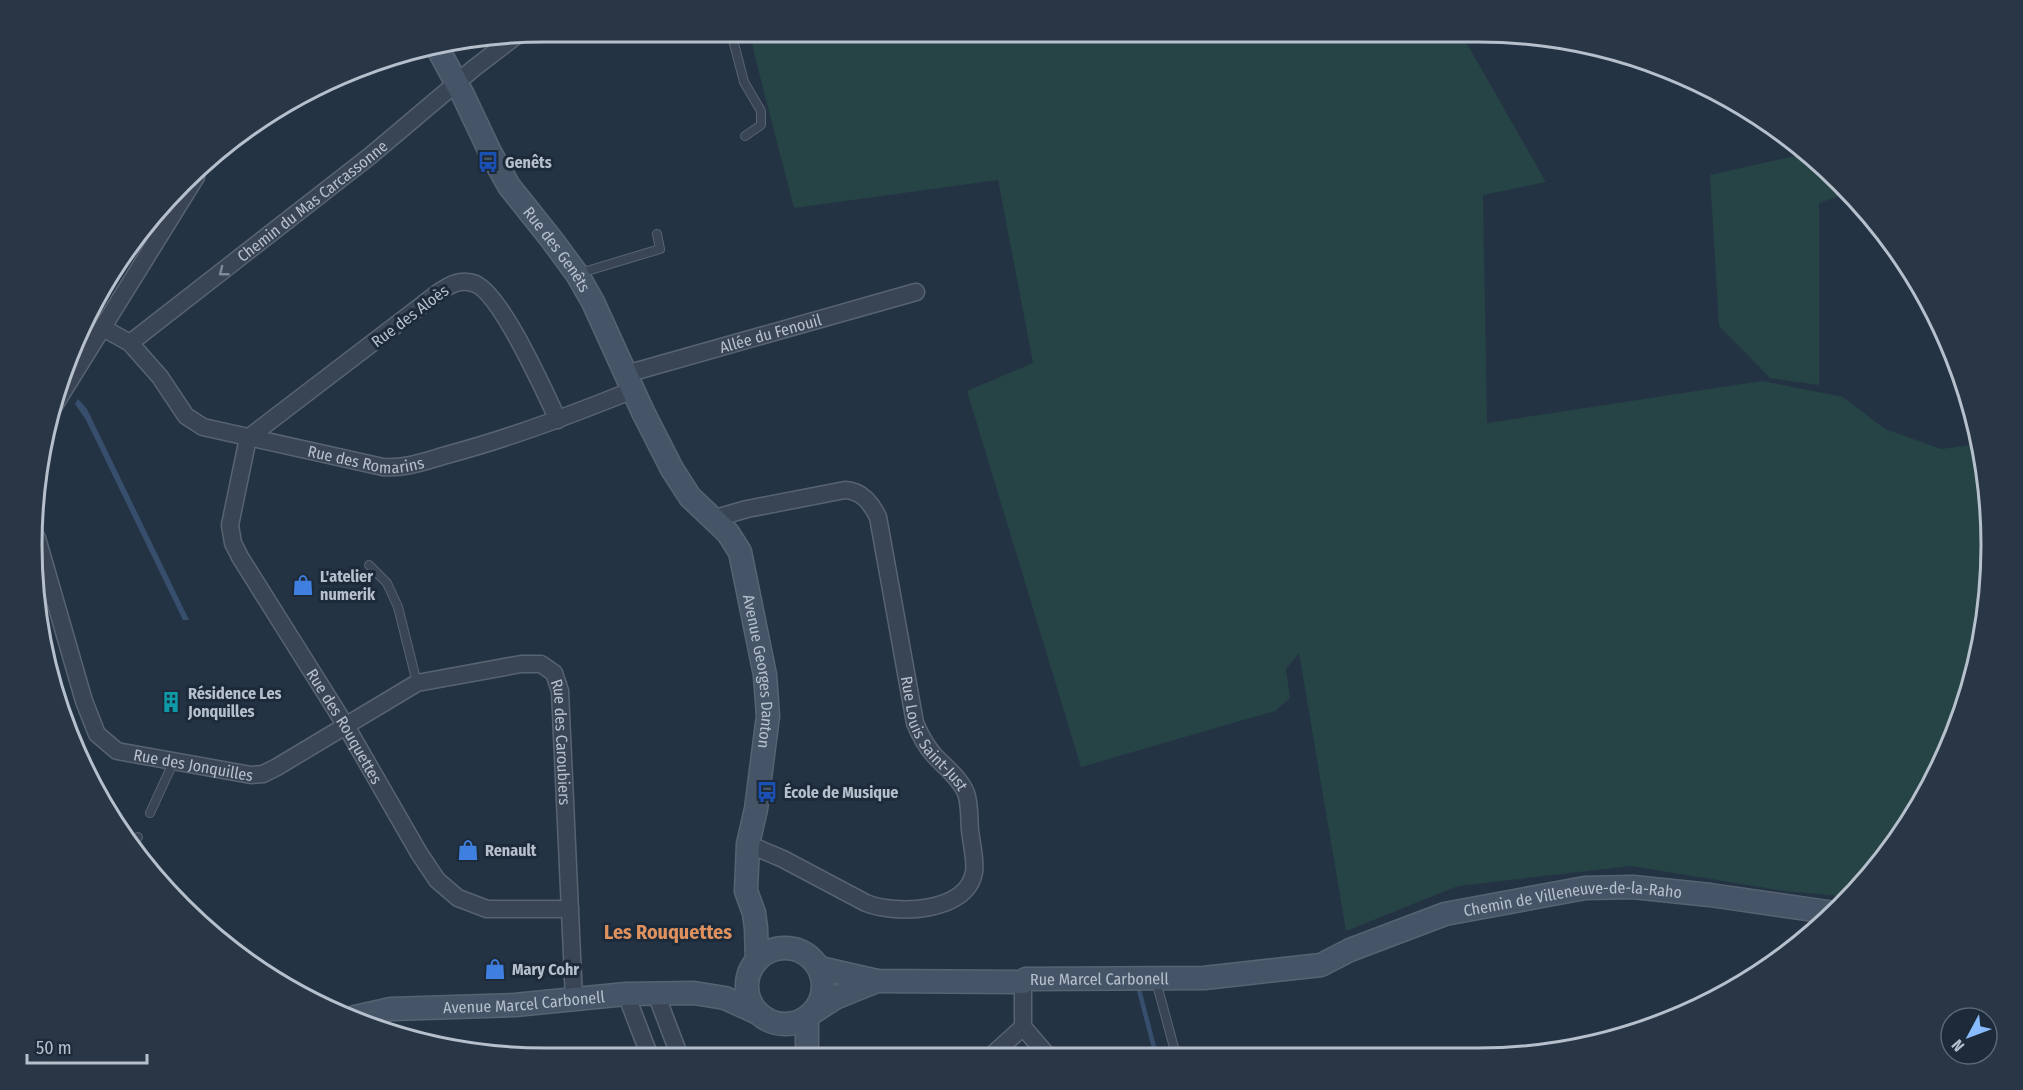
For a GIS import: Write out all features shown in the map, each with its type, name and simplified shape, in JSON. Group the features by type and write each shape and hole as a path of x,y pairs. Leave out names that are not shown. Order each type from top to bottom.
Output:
{"street":[{"name":"Chemin du Mas Carcassonne","path":"130,343 370,156 506,44"},
{"name":"Rue des Genêts","path":"440,53 509,186 577,274 593,302 665,456"},
{"path":"70,381 188,190"},
{"name":"Rue des Aloès","path":"248,438 439,292 458,281 475,283 488,293 518,337 558,420"},
{"name":"Allée du Fenouil","path":"630,382 916,292"},
{"path":"103,328 130,343"},
{"name":"Rue des Romarins","path":"130,343 160,377 186,416 202,427 382,467 398,468 486,444 558,420 630,382"},
{"name":"Rue des Rouquettes","path":"248,438 230,525 233,543 346,726 437,880 458,898 487,909 570,909"},
{"name":"Avenue Georges Danton","path":"665,456 690,497 728,533 740,552 765,675 768,716 756,809 748,844 746,891 754,913 756,928 753,965"},
{"name":"Rue Louis Saint-Just","path":"712,519 747,509 845,490 861,495 871,504 878,517 915,723 923,741 960,782 967,795 974,872 967,886 957,897 945,904 908,909 880,908 748,844"},
{"name":"Rue des Jonquilles","path":"42,556 84,701 97,734 117,751 251,775 263,774 346,726"},
{"name":"Rue des Caroubiers","path":"346,726 417,683 520,664 541,664 554,673 560,691 574,999"},
{"name":"Chemin de Villeneuve-de-la-Raho","path":"1321,965 1350,950 1445,914 1585,888 1633,887 1710,895 1823,911"},
{"name":"Avenue Georges Danton","path":"754,913 762,924 793,948"},
{"path":"782,1025 799,1022 811,1015 821,1001 824,990 820,968 804,952 793,948 773,950 753,965 747,982 747,993 758,1013 765,1019 782,1025 803,1048"},
{"name":"Avenue Marcel Carbonell","path":"694,993 729,981 753,965"},
{"name":"Rue Marcel Carbonell","path":"820,968 878,981 1023,982 1026,979 1204,978 1321,965"},
{"name":"Rue Marcel Carbonell","path":"811,1015 835,998 878,981"},
{"path":"1023,982 1023,1027 1041,1048"},
{"name":"Avenue Marcel Carbonell","path":"366,1015 392,1009 515,1005 626,994 694,993 725,998 758,1013"},
{"path":"626,994 647,1048"},
{"path":"656,994 677,1048"},
{"path":"808,1048 811,1015"},
{"path":"1000,1048 1023,1027"}],"lane":[{"path":"733,42 744,82 761,111 761,125 745,136"},
{"path":"577,274 660,249 657,234"},
{"path":"369,565 387,583 398,607 417,683"},
{"path":"150,813 174,761"},
{"path":"1155,978 1174,1048"}],"green space":[{"path":"752,42 1466,42 1546,182 1483,195 1487,423 1762,381 1843,397 1885,429 1941,449 1971,445 1977,479 1981,545 1977,611 1971,643 1964,675 1943,737 1914,796 1896,824 1877,851 1839,896 1785,891 1631,866 1458,886 1346,931 1299,653 1286,669 1290,698 1275,711 1081,767 967,391 1033,363 998,180 794,208"},
{"path":"1796,156 1840,196 1819,203 1819,385 1770,378 1719,326 1710,175"}],"water":[{"path":"78,399 87,409 189,620 183,620 86,420 75,404"}],"waterway":[{"path":"1138,986 1154,1048"}],"place":[{"name":"Genêts","path":"488,162"},
{"name":"L'atelier numerik","path":"303,585"},
{"name":"Résidence Les Jonquilles","path":"171,702"},
{"name":"École de Musique","path":"767,792"},
{"name":"Renault","path":"468,850"},
{"name":"Mary Cohr","path":"495,969"}],"district":[{"name":"Les Rouquettes","path":"668,932"}]}
